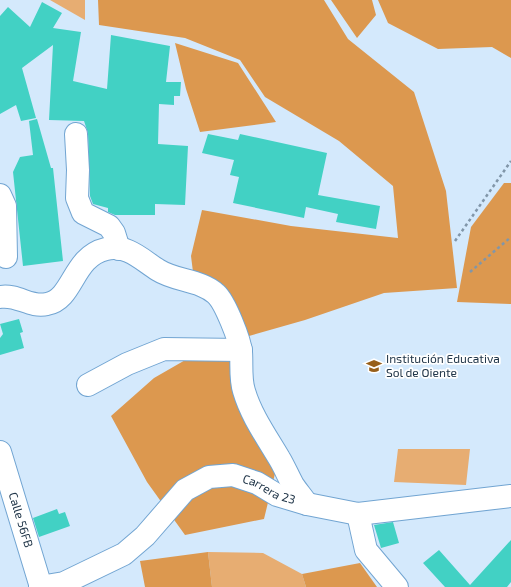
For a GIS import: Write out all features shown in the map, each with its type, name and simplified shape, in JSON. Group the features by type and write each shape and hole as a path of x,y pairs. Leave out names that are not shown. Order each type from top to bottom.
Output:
{"street":[{"path":"76,134 78,170 77,198 83,213 109,226 114,233 119,249"},
{"path":"0,195 4,206 6,258"},
{"path":"0,297 16,297 37,305 47,304 58,300 65,292 80,266 94,254 107,249 130,251 159,271 215,293 222,302 241,350 243,390 292,484 307,504"},
{"path":"88,385 127,364 164,349 241,350"},
{"name":"Calle 56FB","path":"0,452 46,587"},
{"name":"Carrera 23","path":"46,587 64,583 124,554 145,536 185,490 209,477 233,475 257,483 277,495 307,504 358,514 511,496"},
{"path":"358,514 366,550 397,587"}],"path":[{"path":"455,241 511,161"},
{"path":"470,272 511,237"}],"shaded area":[{"path":"50,0 85,0 85,20"},
{"path":"98,0 324,0 348,39 414,92 446,191 457,288 384,293 305,320 249,336 217,295 195,288 191,256 202,210 291,226 398,238 393,186 339,141 265,97 240,60 185,38 99,25"},
{"path":"331,0 372,0 376,15 357,38"},
{"path":"378,0 511,0 511,58 492,47 438,49 388,23"},
{"path":"175,43 238,63 276,122 200,132 186,89"},
{"path":"504,183 511,183 511,304 457,302 471,227"},
{"path":"194,355 229,357 279,457 264,519 185,535 147,482 111,416 154,378"},
{"path":"398,449 470,449 466,485 394,482"},
{"path":"208,552 263,553 302,574 306,587 212,587"},
{"path":"208,552 212,587 145,587 140,561"},
{"path":"360,563 377,587 306,587 302,574"}],"building":[{"path":"42,2 62,13 53,28 81,32 73,81 107,89 111,35 170,46 166,82 181,82 180,96 174,96 174,105 159,104 158,144 188,146 185,205 155,204 155,215 115,215 108,212 108,208 93,204 90,196 88,133 84,121 49,120 53,45 22,68 36,118 21,121 16,105 0,114 0,16 8,7 30,27"},
{"path":"37,119 51,168 53,168 63,261 23,266 13,172 20,157 33,155 29,121"},
{"path":"208,134 238,140 240,134 327,153 318,195 380,206 376,229 336,222 338,214 306,207 304,218 233,203 239,177 230,175 234,160 202,153"},
{"path":"19,319 23,332 20,333 24,348 0,355 0,338 3,334 0,324"},
{"path":"57,509 59,514 65,512 70,526 39,537 33,518"},
{"path":"393,522 399,543 381,548 374,525"},
{"path":"511,540 511,582 507,587 445,587 423,563 439,550 470,585"}],"place":[{"name":"Institución Educativa Sol de Oiente","path":"374,366"}]}
